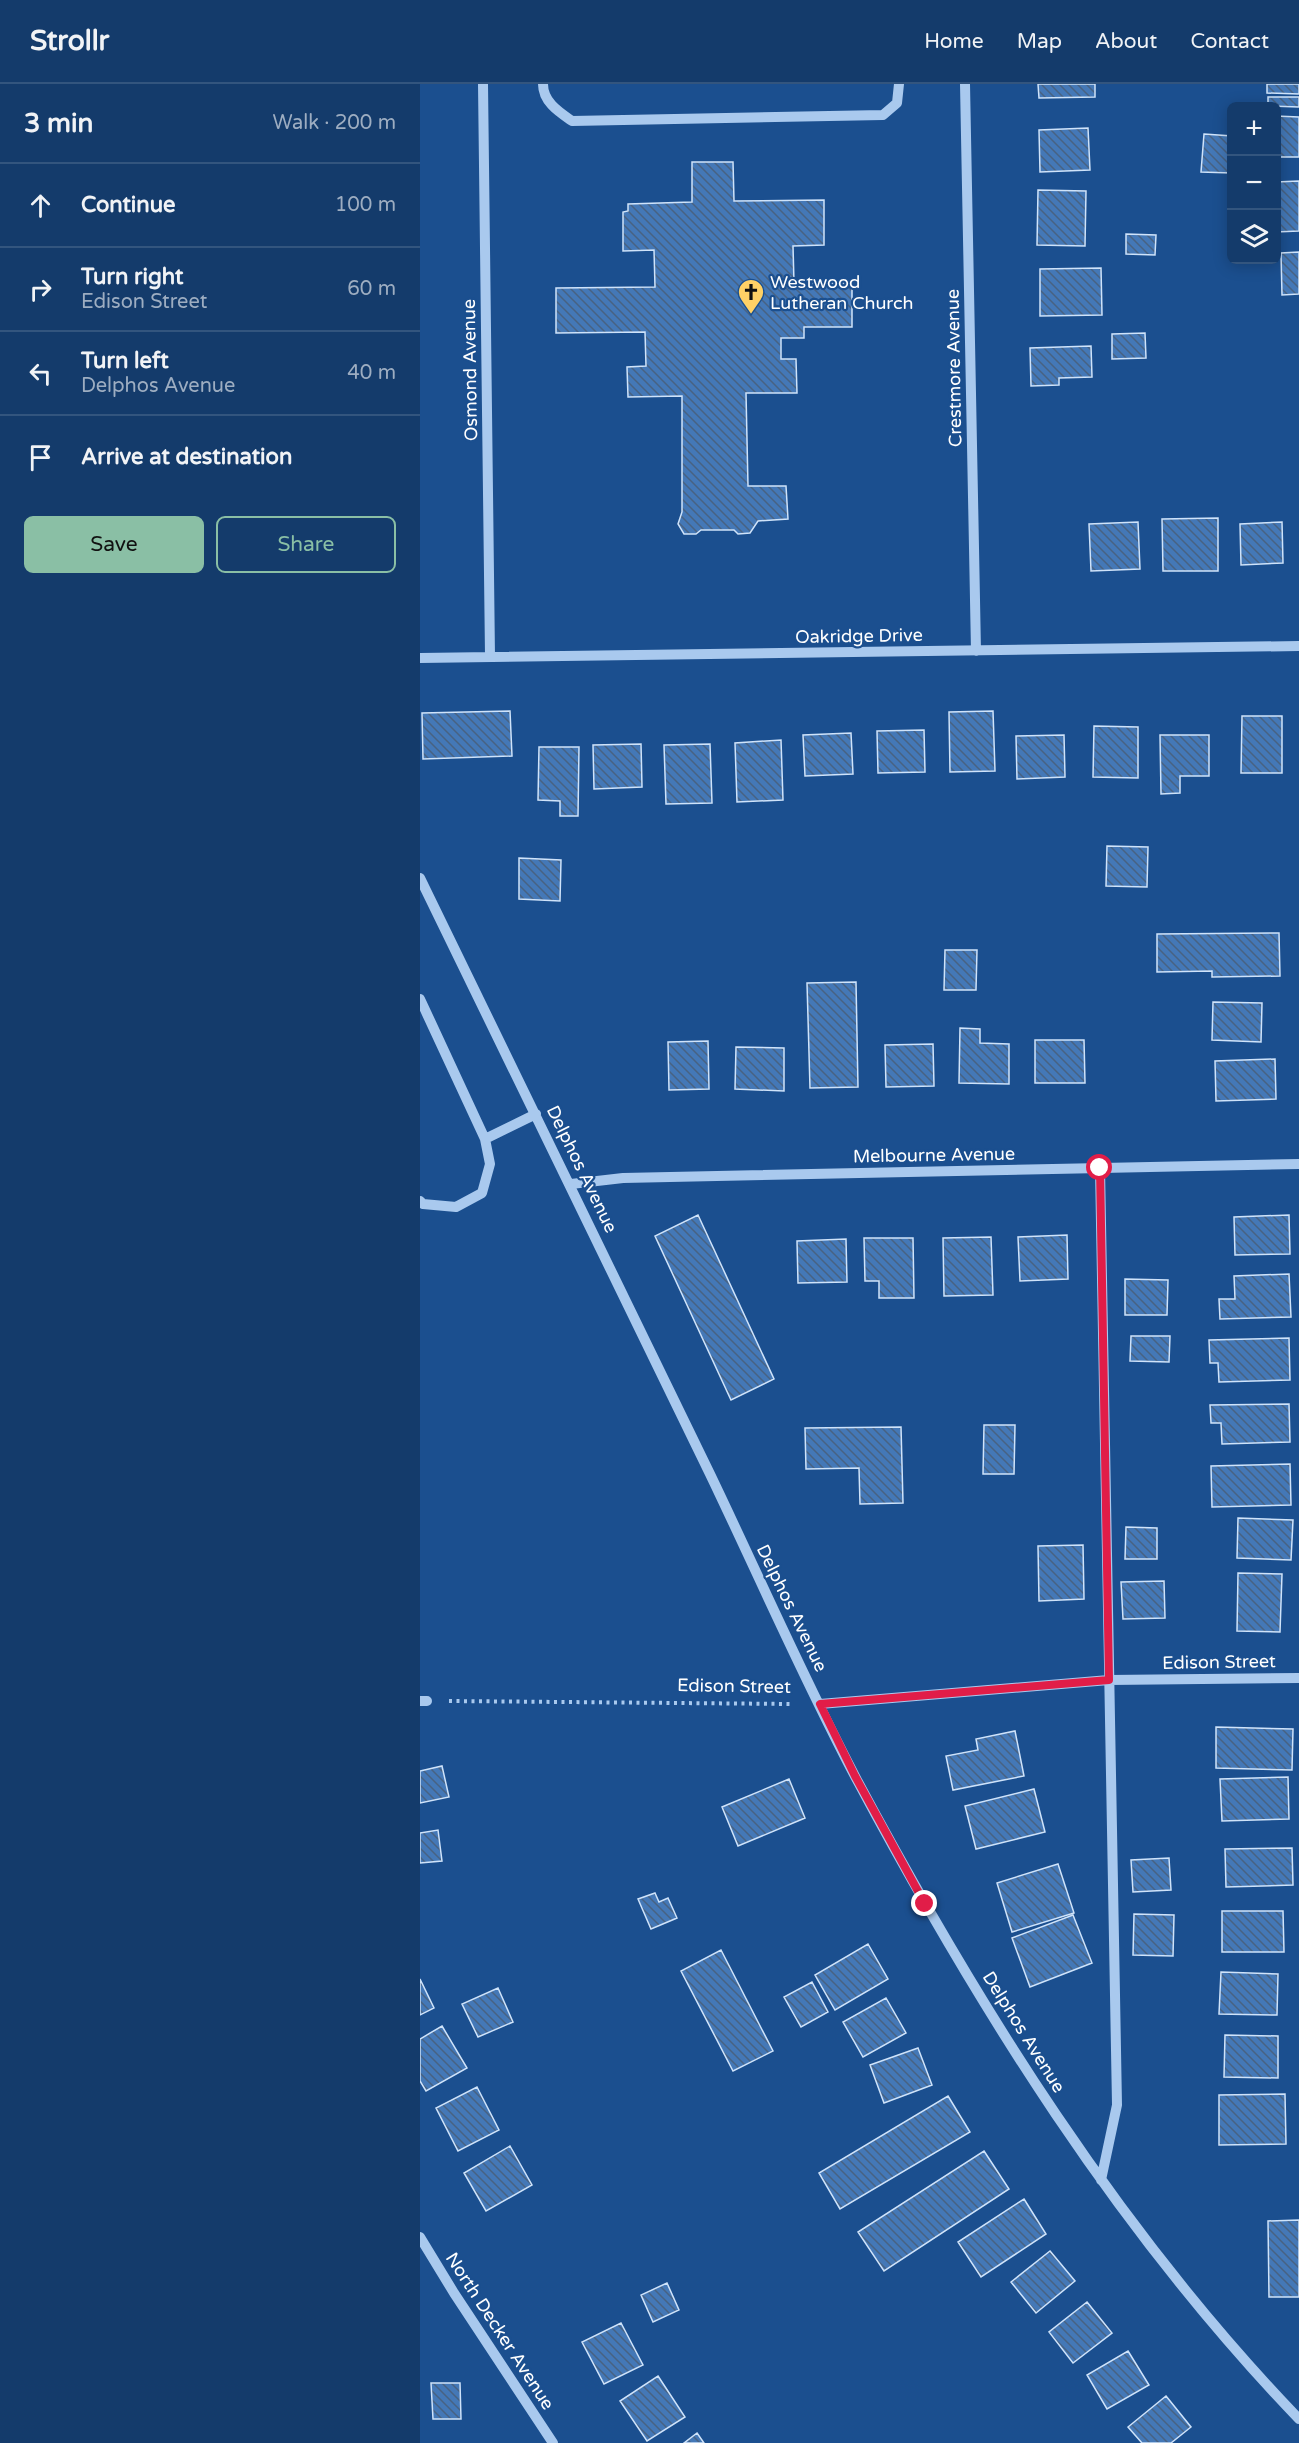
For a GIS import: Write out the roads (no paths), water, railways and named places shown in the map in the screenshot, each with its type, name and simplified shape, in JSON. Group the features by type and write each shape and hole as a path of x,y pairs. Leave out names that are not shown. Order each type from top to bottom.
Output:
{"street":[{"name":"Osmond Avenue","path":"483,84 489,656"},
{"path":"543,84 543,91 553,108 572,121 883,115 897,103 899,84"},
{"name":"Crestmore Avenue","path":"966,84 976,651"},
{"name":"Oakridge Drive","path":"420,658 1299,646"},
{"name":"Delphos Avenue","path":"420,878 571,1184 855,1776 925,1904 1010,2045 1101,2180 1175,2277 1299,2419"},
{"path":"420,999 485,1139 489,1164 482,1193 456,1207 420,1201"},
{"path":"485,1139 536,1114"},
{"name":"Melbourne Avenue","path":"571,1184 623,1178 1299,1164"},
{"path":"1100,1168 1117,2105 1101,2180"},
{"name":"Edison Street","path":"820,1704 1109,1680 1299,1678"},
{"name":"North Decker Avenue","path":"420,2237 454,2293 553,2443"}],"place":[{"name":"Westwood Lutheran Church","path":"751,315"}]}
